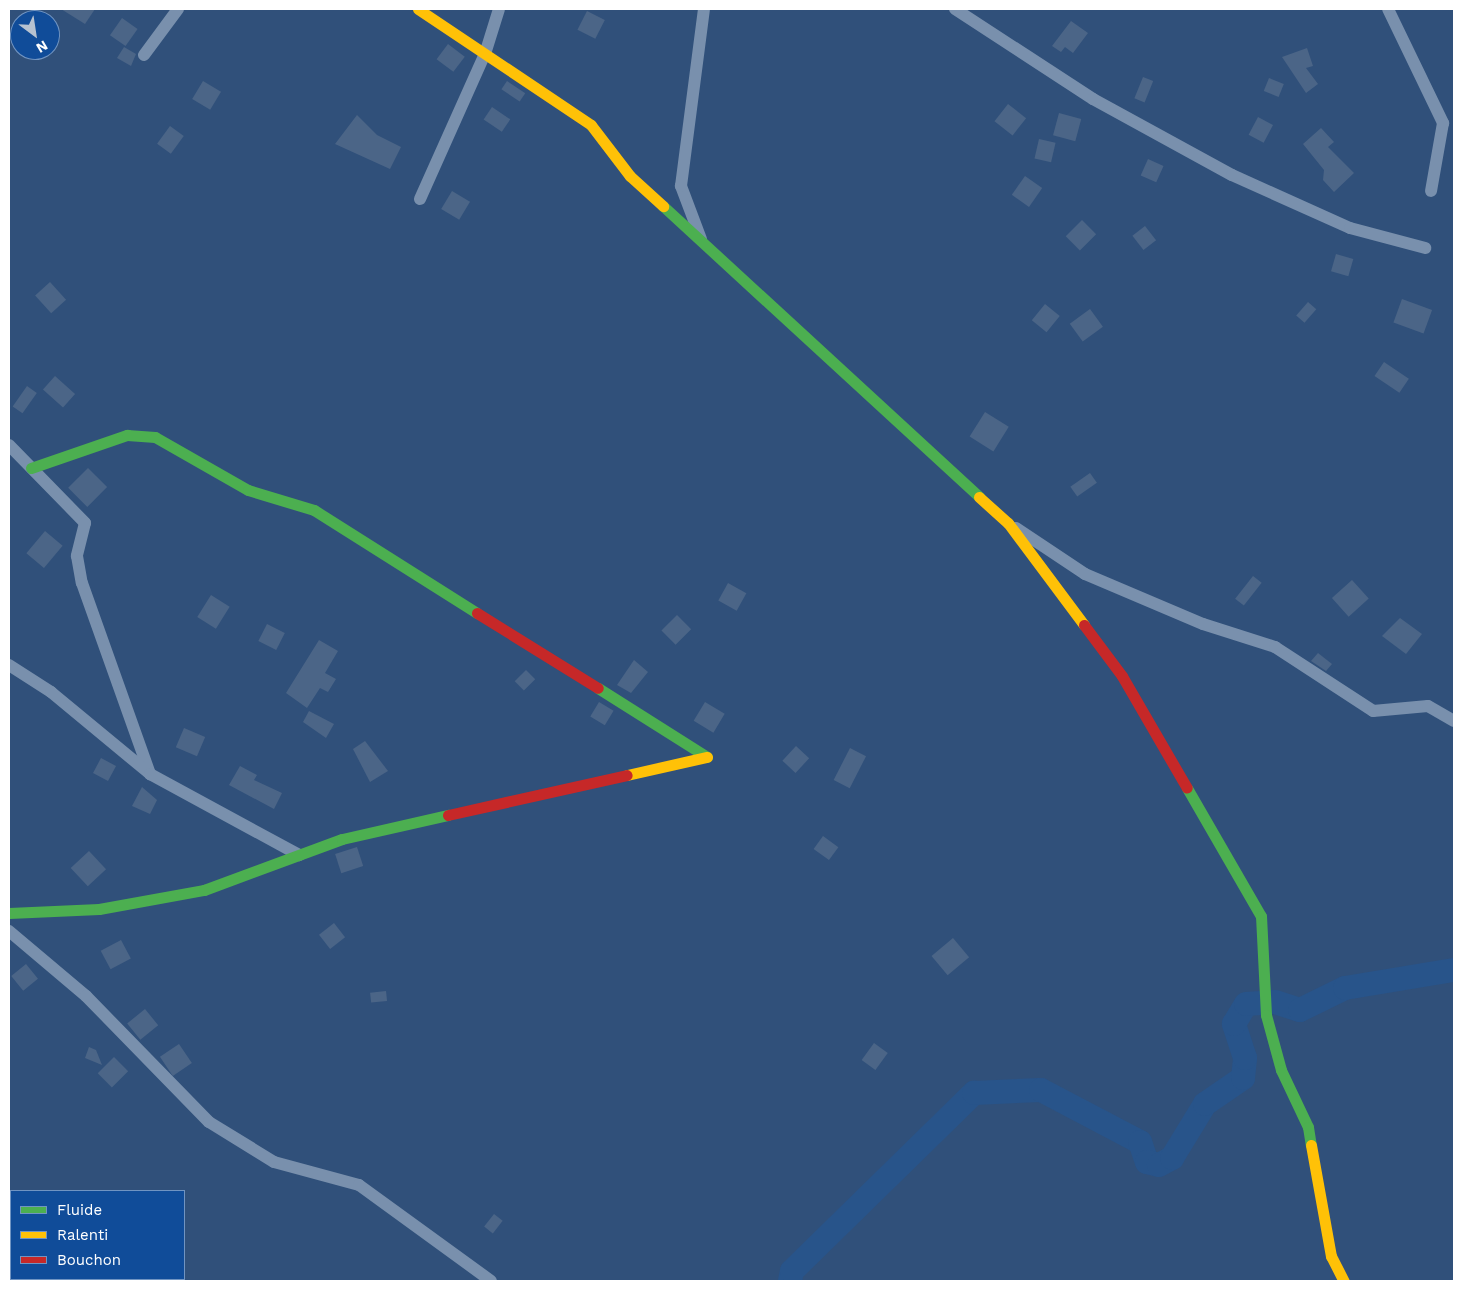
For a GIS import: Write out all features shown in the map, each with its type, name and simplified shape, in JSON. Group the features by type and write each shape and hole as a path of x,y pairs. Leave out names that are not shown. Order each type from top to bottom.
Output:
{"street":[{"path":"144,55 178,9"},
{"path":"418,9 591,125 630,176 1008,523 1085,574 1203,624 1275,647 1373,710 1428,706 1454,721"},
{"path":"420,199 485,54 498,9"},
{"path":"703,244 681,186 704,9"},
{"path":"955,9 1093,99 1232,175 1350,228 1425,248"},
{"path":"1388,9 1443,123 1431,191"},
{"path":"9,913 99,909 204,890 342,839 708,757 314,510 248,490 155,437 127,435 31,468"},
{"path":"9,445 85,523 77,556 82,583 150,774"},
{"path":"1008,523 1122,676 1261,916 1266,1016 1281,1070 1308,1128 1331,1256 1344,1281"},
{"path":"9,665 51,692 150,774 299,855"},
{"path":"9,931 86,996 209,1122 274,1162 359,1185 491,1281"}],"building":[{"path":"61,9 95,9 85,24"},
{"path":"587,11 605,20 595,39 577,30"},
{"path":"122,18 138,29 126,46 110,35"},
{"path":"1071,21 1088,33 1073,53 1065,47 1061,52 1052,46"},
{"path":"448,44 465,57 453,72 437,59"},
{"path":"124,47 136,54 131,66 117,58"},
{"path":"1307,48 1313,66 1306,68 1318,84 1306,93 1282,57"},
{"path":"1143,77 1153,81 1145,102 1134,98"},
{"path":"1269,78 1284,84 1279,97 1264,91"},
{"path":"203,81 221,92 210,110 192,99"},
{"path":"507,81 525,93 520,102 501,89"},
{"path":"1008,104 1026,118 1013,135 994,121"},
{"path":"492,107 510,119 502,132 484,119"},
{"path":"1059,113 1081,119 1075,141 1053,135"},
{"path":"357,115 377,135 401,147 390,169 335,144"},
{"path":"1258,117 1273,125 1264,143 1249,135"},
{"path":"170,126 184,136 171,154 157,144"},
{"path":"1321,128 1334,142 1328,147 1354,173 1334,192 1323,180 1324,170 1303,144"},
{"path":"1039,139 1056,143 1051,162 1035,158"},
{"path":"1148,159 1164,166 1156,182 1141,175"},
{"path":"1025,176 1042,188 1029,207 1012,195"},
{"path":"452,191 470,202 459,220 441,209"},
{"path":"1082,220 1096,234 1080,250 1066,236"},
{"path":"1145,226 1156,240 1143,250 1132,236"},
{"path":"1336,254 1353,259 1348,276 1331,271"},
{"path":"50,282 66,300 51,313 35,295"},
{"path":"1402,299 1432,310 1424,333 1393,322"},
{"path":"1308,302 1316,309 1304,323 1296,316"},
{"path":"1045,304 1060,316 1047,332 1032,320"},
{"path":"1090,309 1103,327 1083,341 1070,324"},
{"path":"1384,362 1409,379 1399,393 1374,376"},
{"path":"55,376 75,394 63,407 43,389"},
{"path":"27,386 37,393 22,413 13,406"},
{"path":"985,412 1009,427 993,451 970,437"},
{"path":"88,468 107,487 87,507 68,488"},
{"path":"1090,473 1097,483 1077,497 1070,487"},
{"path":"45,531 63,546 44,568 26,553"},
{"path":"1253,576 1262,583 1244,606 1235,599"},
{"path":"1352,580 1369,599 1349,617 1332,598"},
{"path":"728,583 746,593 737,611 718,600"},
{"path":"211,595 230,607 216,629 197,617"},
{"path":"677,615 691,629 676,645 661,631"},
{"path":"1400,618 1422,634 1406,654 1382,636"},
{"path":"267,624 285,633 276,650 258,641"},
{"path":"319,640 338,651 325,673 336,679 328,692 320,688 307,708 286,693"},
{"path":"1318,653 1332,664 1326,671 1311,661"},
{"path":"634,660 648,672 631,693 617,685"},
{"path":"526,670 535,679 524,691 515,681"},
{"path":"599,702 614,711 605,725 590,717"},
{"path":"705,702 725,714 713,733 694,721"},
{"path":"309,711 334,724 326,738 303,722"},
{"path":"184,728 205,737 197,756 176,747"},
{"path":"365,741 388,771 370,782 353,749"},
{"path":"796,746 809,758 796,773 782,761"},
{"path":"850,748 866,756 850,788 834,780"},
{"path":"101,758 116,766 108,781 93,773"},
{"path":"240,766 257,775 254,780 282,793 274,809 229,785"},
{"path":"142,787 157,800 150,814 132,806"},
{"path":"823,836 838,847 829,860 814,849"},
{"path":"357,847 363,866 341,873 335,854"},
{"path":"89,851 106,869 88,886 71,868"},
{"path":"334,923 345,937 330,949 319,935"},
{"path":"953,938 969,957 948,975 932,956"},
{"path":"121,940 131,959 111,969 101,951"},
{"path":"26,964 38,979 23,991 11,976"},
{"path":"386,991 387,1001 371,1003 370,993"},
{"path":"145,1009 158,1025 140,1040 127,1023"},
{"path":"874,1043 888,1053 875,1070 862,1060"},
{"path":"179,1044 192,1063 173,1076 160,1057"},
{"path":"89,1047 96,1050 102,1065 85,1058"},
{"path":"114,1057 128,1071 112,1087 98,1073"},
{"path":"494,1214 503,1221 493,1233 484,1227"}],"waterway":[{"path":"790,1281 792,1271 974,1093 1041,1090 1140,1142 1147,1162 1159,1165 1172,1158 1205,1104 1243,1078 1245,1058 1234,1024 1246,1004 1275,1002 1300,1010 1345,988 1454,970"}],"traffic: fast":[{"path":"663,206 979,497"},
{"path":"31,468 127,435 155,437 248,490 314,510 477,613"},
{"path":"598,688 707,757"},
{"path":"1187,788 1261,916 1266,1015 1281,1070 1308,1127 1311,1145"},
{"path":"9,913 99,909 204,890 342,839 448,815"}],"traffic: slow":[{"path":"418,9 591,125 630,176 663,206"},
{"path":"979,497 1008,523 1084,625"},
{"path":"627,775 707,757"},
{"path":"1311,1145 1331,1256 1344,1281"}],"traffic: jam":[{"path":"477,613 598,688"},
{"path":"1084,625 1122,676 1187,788"},
{"path":"448,815 627,775"}]}
